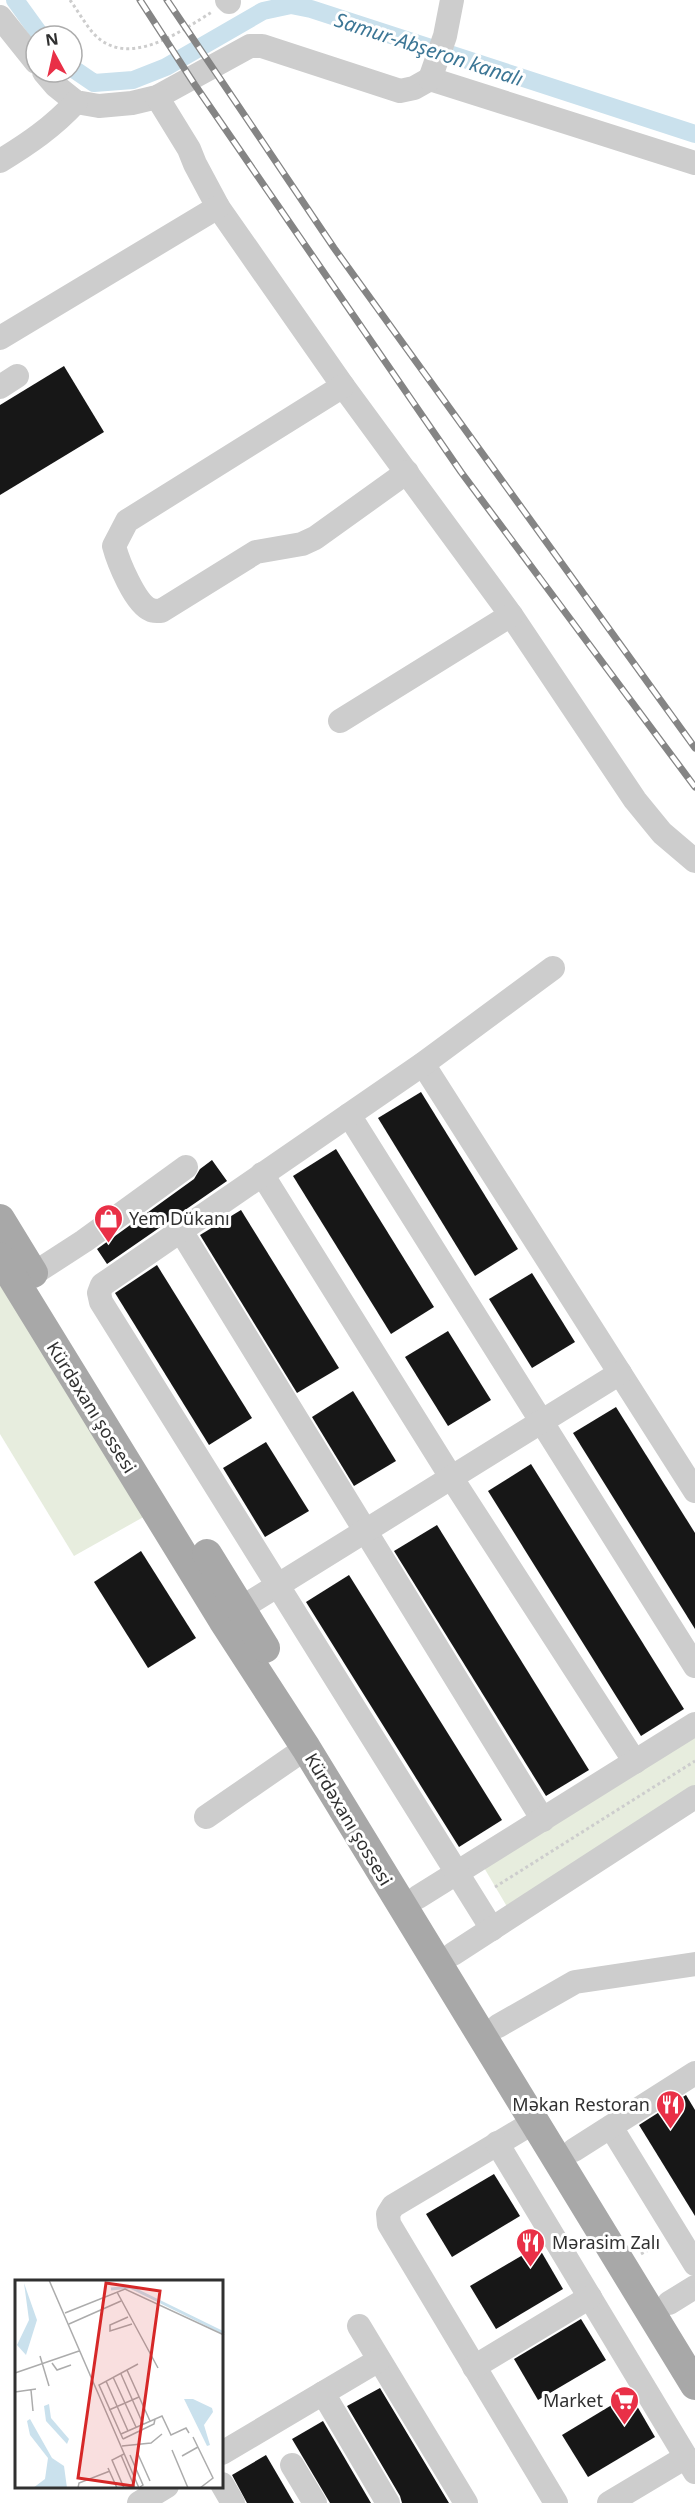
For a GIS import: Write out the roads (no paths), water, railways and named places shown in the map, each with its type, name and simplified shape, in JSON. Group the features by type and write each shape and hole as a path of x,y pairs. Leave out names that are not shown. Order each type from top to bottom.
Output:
{"main road":[{"name":"Kürdəxanı şossesi","path":"0,1219 232,1614 306,1748 695,2385"},
{"name":"Kürdəxanı şossesi","path":"0,1257 418,1897 695,2345"}],"street":[{"path":"57,84 76,102 99,106 132,103 157,97 250,46 262,46 400,91 414,88 430,79 445,36 452,0"},
{"path":"0,17 24,47"},
{"path":"430,79 695,163"},
{"path":"157,97 189,149 218,207 343,386 511,615 635,800 662,833 695,861"},
{"path":"0,161 36,139 76,102"},
{"path":"0,338 218,207"},
{"path":"343,386 127,521 114,546 119,565 141,601 150,610 161,611 256,552 302,544 315,538 406,472"},
{"path":"340,721 511,615"},
{"path":"492,1929 276,1586 101,1302 99,1293 102,1285 423,1064 553,968"},
{"path":"423,1064 695,1491"},
{"path":"349,1115 695,1666"},
{"path":"33,1274 84,1241 186,1167"},
{"path":"262,1174 451,1477 635,1762"},
{"path":"181,1231 543,1820"},
{"path":"232,1614 620,1373"},
{"path":"418,1897 695,1724"},
{"path":"206,1817 306,1748"},
{"path":"453,1954 695,1797"},
{"path":"498,2026 575,1982 695,1964"},
{"path":"574,2150 695,2073"},
{"path":"534,2122 393,2206 388,2214 389,2224 556,2503"},
{"path":"611,2127 695,2264"},
{"path":"497,2143 691,2464 609,2503"},
{"path":"669,2303 695,2288"},
{"path":"474,2367 590,2297"},
{"path":"359,2326 466,2503"},
{"path":"224,2452 379,2360"},
{"path":"323,2393 388,2503"},
{"path":"292,2465 315,2503"},
{"path":"224,2487 233,2503"}],"waterway":[{"name":"Samur-Abşeron kanalı","path":"15,0 32,24"},
{"name":"Samur-Abşeron kanalı","path":"84,76 94,83 133,80 166,67 263,11 291,5 311,9 695,134"}],"railway":[{"path":"140,0 195,85 461,472 695,787"},
{"path":"167,0 334,248 695,748"}],"place":[{"name":"Yem Dükanı","path":"108,1244"},
{"name":"Məkan Restoran","path":"671,2130"},
{"name":"Mərasim Zalı","path":"531,2268"},
{"name":"Market","path":"624,2426"}]}
